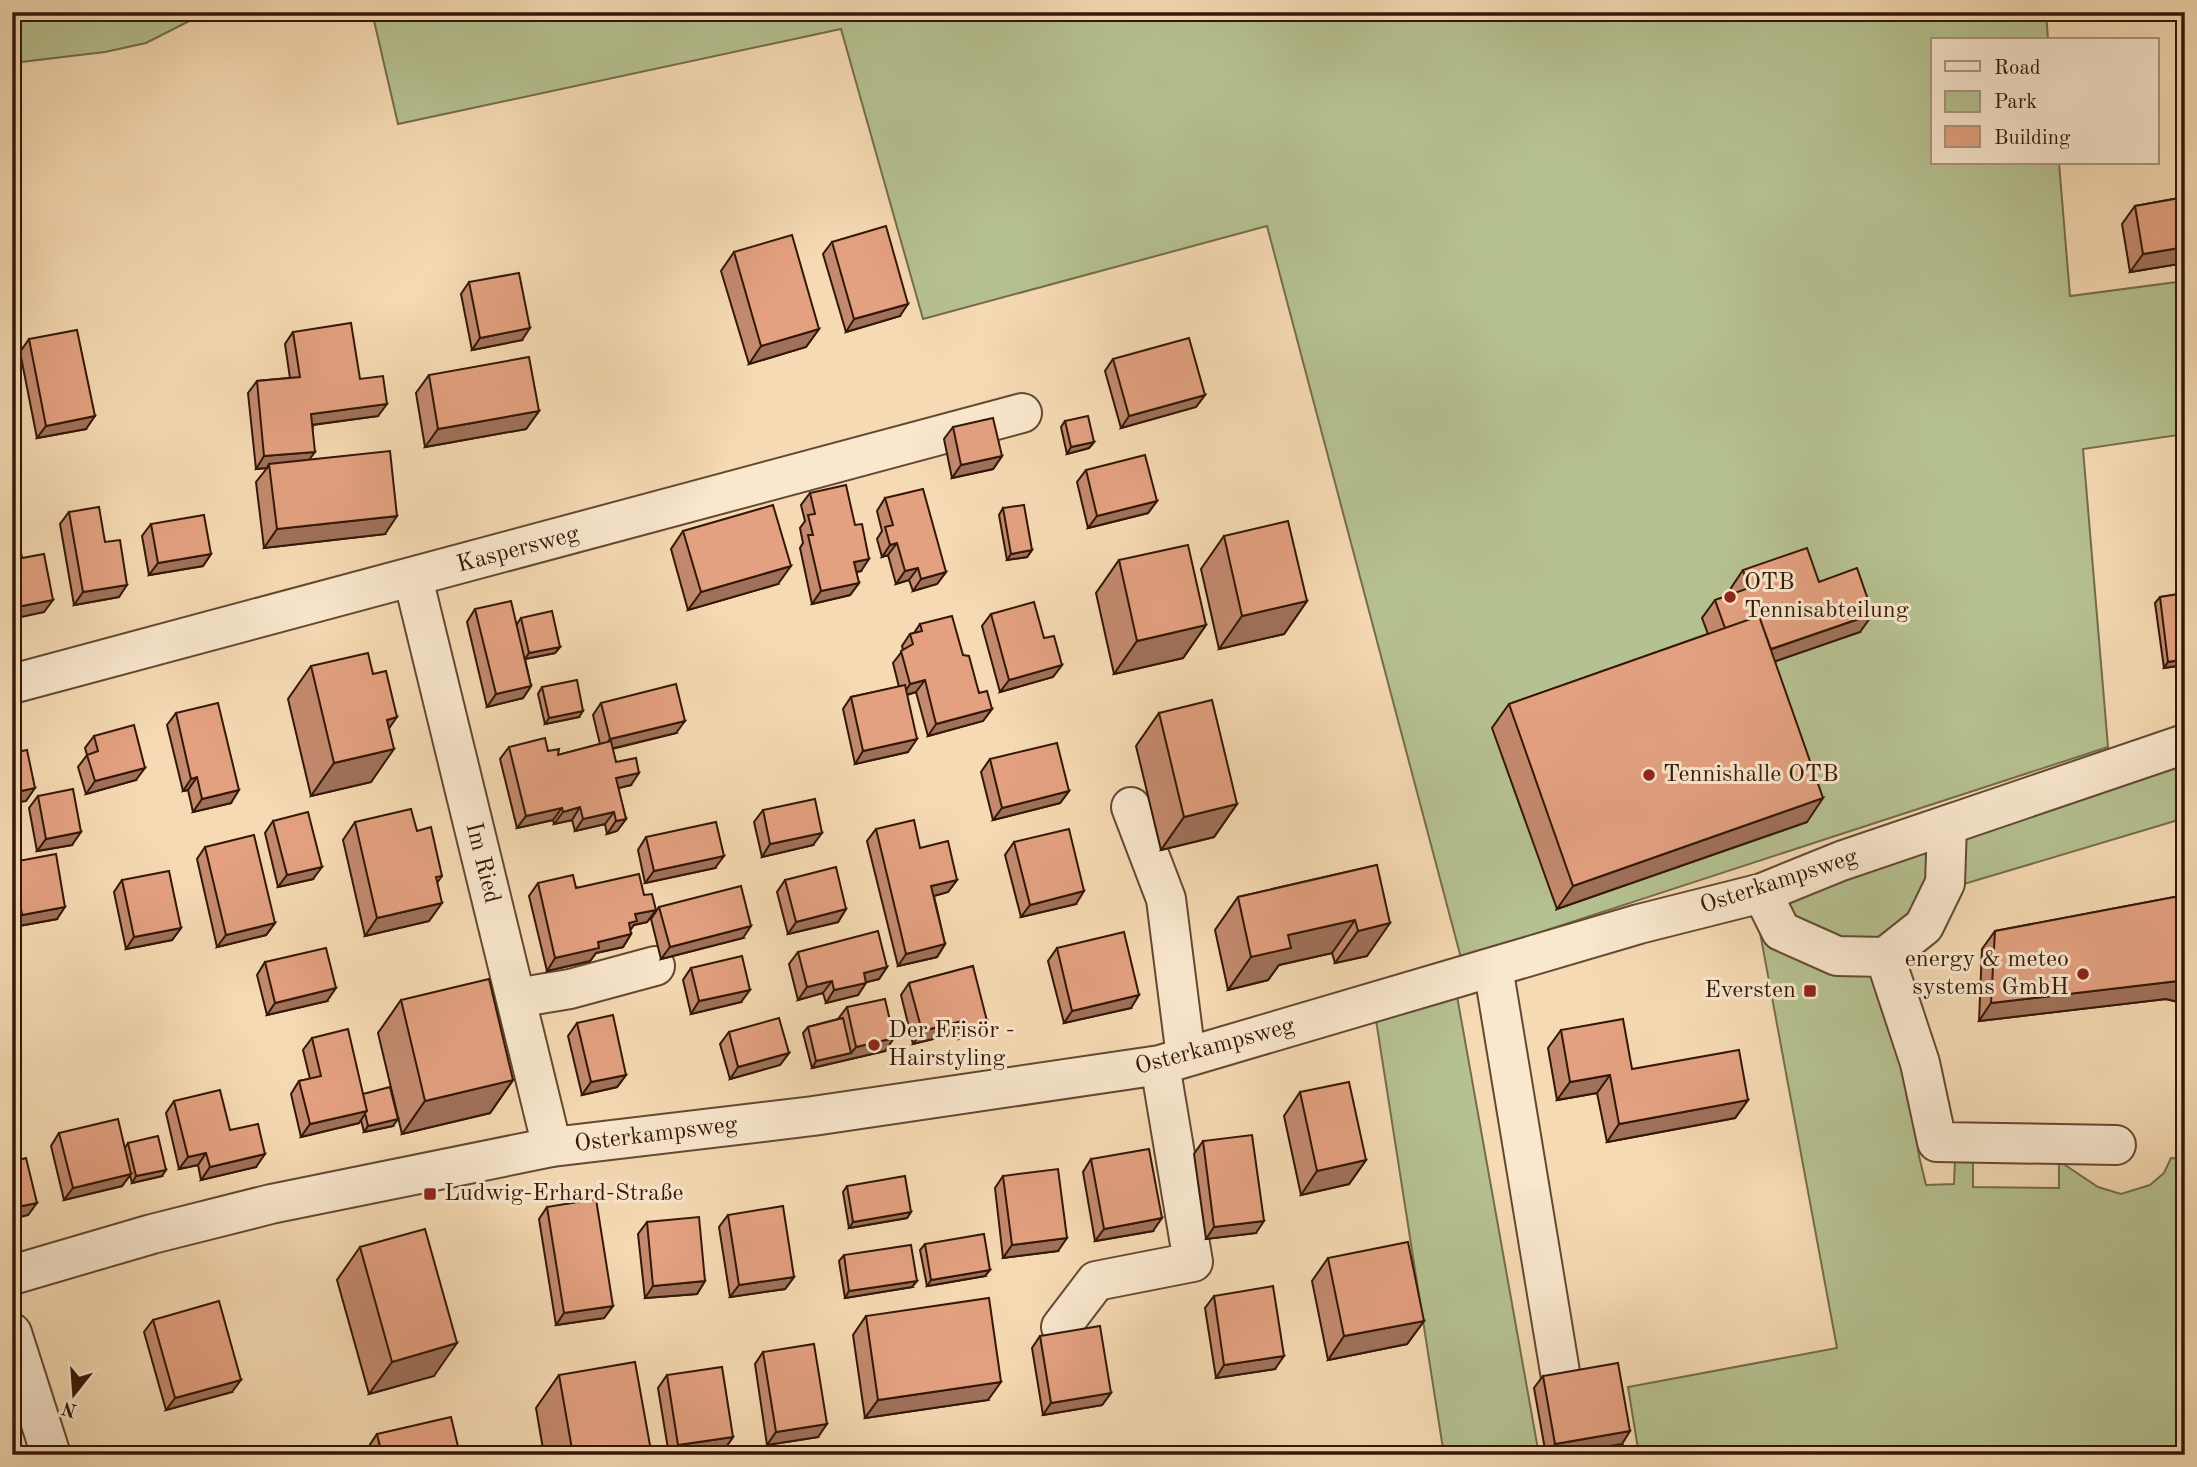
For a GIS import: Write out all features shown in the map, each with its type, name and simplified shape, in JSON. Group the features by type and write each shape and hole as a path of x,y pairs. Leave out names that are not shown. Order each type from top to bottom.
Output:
{"street":[{"name":"Kaspersweg","path":"12,684 1022,413"},
{"name":"Im Ried","path":"413,578 552,1147"},
{"name":"Osterkampsweg","path":"12,1275 152,1234 271,1204 552,1147 813,1116 1173,1061 1639,924 1762,893 1841,861 2185,744"},
{"path":"1061,1327 1096,1281 1193,1262 1173,1061 1166,900 1131,807"},
{"path":"1762,893 1781,931 1837,956 1885,957 1924,926 1945,883 1947,826"},
{"path":"1885,957 1920,1063 1937,1142 2116,1145"},
{"path":"516,998 570,989 655,966"},
{"path":"1493,967 1561,1378"},
{"path":"12,1334 51,1455"}],"green space":[{"path":"12,12 207,12 146,43 105,52 12,63"},
{"name":"OTB Tennisabteilung","path":"372,12 2046,12 2048,38 1931,38 1931,164 2059,164 2070,296 2185,281 2185,434 2083,449 2108,747 1461,958 1267,226 923,319 841,29 398,124"},
{"path":"2185,765 2185,818 1954,887 1953,835"},
{"path":"1927,849 1930,879 1915,918 1873,945 1844,940 1793,917 1779,895"},
{"path":"1756,911 1883,972 1909,1069 1919,1156 1926,1185 1954,1184 1955,1160 1973,1160 1973,1187 2059,1188 2059,1161 2098,1187 2121,1194 2150,1185 2164,1173 2171,1158 2185,1159 2185,1455 1639,1455 1628,1387 1837,1348"},
{"path":"1457,996 1539,1455 1444,1455 1376,1020"}],"building":[{"path":"2185,197 2185,247 2143,254 2135,206"},
{"path":"886,226 908,304 854,319 832,242"},
{"path":"792,235 819,329 761,346 734,252"},
{"path":"519,273 530,328 480,338 469,282"},
{"path":"351,323 360,379 383,376 387,404 311,414 315,452 264,456 257,381 300,377 293,332"},
{"path":"77,330 95,416 46,426 29,339"},
{"path":"1189,338 1205,395 1129,416 1113,359"},
{"path":"529,357 539,411 438,429 429,375"},
{"path":"1088,416 1094,442 1071,447 1065,421"},
{"path":"993,418 1002,456 961,465 953,427"},
{"path":"390,451 397,516 277,529 269,464"},
{"path":"1145,455 1157,501 1097,516 1086,470"},
{"path":"846,485 855,525 862,524 869,559 854,562 859,583 821,591 808,535 813,535 808,515 815,514 810,493"},
{"path":"923,489 946,572 921,579 918,568 905,571 897,543 890,545 885,527 893,525 885,498"},
{"path":"773,505 791,566 701,592 683,531"},
{"path":"1024,505 1032,550 1011,554 1003,508"},
{"path":"99,507 105,542 120,540 127,585 83,592 69,512"},
{"path":"204,515 211,554 158,563 151,524"},
{"path":"15,520 22,558 44,554 53,600 12,608 12,521"},
{"path":"1288,521 1307,601 1242,616 1224,536"},
{"path":"1188,545 1206,625 1137,641 1119,560"},
{"path":"1807,548 1819,582 1857,568 1873,614 1771,649 1759,616 1725,628 1715,600 1749,588 1743,570"},
{"path":"2185,593 2185,659 2168,662 2160,597"},
{"path":"511,601 531,686 496,694 475,609"},
{"path":"1034,602 1044,638 1054,636 1062,665 1009,680 991,614"},
{"path":"552,611 560,647 529,653 521,618"},
{"path":"952,616 963,655 969,656 979,693 987,691 992,709 936,724 925,680 910,684 901,651 913,644 910,634 922,631 920,624"},
{"name":"Tennishalle OTB","path":"1759,616 1823,798 1573,886 1509,704"},
{"path":"368,653 373,674 386,671 397,717 387,720 394,749 334,763 311,666"},
{"path":"577,680 583,711 549,718 542,687"},
{"path":"676,684 685,721 610,739 601,703"},
{"path":"905,685 917,739 863,751 851,697"},
{"path":"1212,700 1237,804 1184,817 1159,713"},
{"path":"218,703 239,790 202,799 197,777 191,779 176,713"},
{"path":"134,725 145,768 95,781 87,755 98,751 94,736"},
{"path":"545,738 548,751 559,749 558,755 611,741 616,762 636,758 639,773 616,778 626,819 616,821 614,812 583,819 580,807 563,812 562,808 526,816 509,747"},
{"path":"1057,743 1069,791 1002,808 990,759"},
{"path":"27,750 35,788 12,793 12,753"},
{"path":"73,789 81,832 46,839 38,796"},
{"path":"815,799 822,833 770,844 763,810"},
{"path":"411,809 417,831 431,827 442,876 436,877 442,903 377,918 355,822"},
{"path":"308,812 322,867 287,875 273,821"},
{"path":"914,820 920,848 948,841 957,880 931,886 945,944 906,954 876,829"},
{"path":"716,822 724,856 654,871 646,837"},
{"path":"1069,829 1084,891 1030,905 1014,842"},
{"path":"254,835 275,923 226,935 205,847"},
{"path":"56,854 65,907 22,915 13,862"},
{"path":"1377,865 1390,923 1358,931 1355,920 1288,935 1291,948 1251,957 1238,897"},
{"path":"836,867 846,909 796,922 785,880"},
{"path":"169,871 181,928 134,937 122,880"},
{"path":"639,874 644,895 652,894 656,910 635,914 637,921 629,923 631,934 598,942 599,948 555,958 538,883 573,875 576,888"},
{"path":"741,886 751,926 670,947 659,907"},
{"name":"energy & meteo systems GmbH","path":"2185,895 2185,982 1991,1003 1995,931"},
{"path":"878,931 887,967 864,973 866,983 834,990 832,981 807,987 798,952"},
{"path":"1124,932 1139,995 1072,1011 1057,948"},
{"path":"326,948 336,988 275,1003 265,962"},
{"path":"742,956 750,990 699,1001 691,968"},
{"path":"973,966 987,1021 967,1027 966,1020 922,1031 909,983"},
{"path":"489,979 513,1080 425,1101 401,1000"},
{"path":"885,999 894,1038 856,1047 847,1007"},
{"path":"613,1015 626,1075 591,1082 577,1023"},
{"path":"779,1018 789,1053 738,1067 729,1032"},
{"path":"843,1018 851,1053 816,1061 808,1027"},
{"path":"1623,1019 1632,1069 1739,1050 1748,1100 1619,1124 1610,1075 1570,1082 1561,1030"},
{"path":"348,1029 367,1111 310,1124 299,1081 321,1076 312,1038"},
{"path":"1349,1082 1366,1160 1317,1171 1300,1092"},
{"path":"390,1087 398,1119 368,1126 363,1094"},
{"path":"220,1090 230,1130 258,1124 265,1154 210,1167 206,1153 188,1157 174,1101"},
{"path":"118,1119 131,1174 73,1188 59,1133"},
{"path":"1252,1135 1264,1221 1214,1227 1203,1141"},
{"path":"158,1136 166,1170 136,1176 128,1143"},
{"path":"1149,1149 1162,1218 1104,1229 1091,1159"},
{"path":"26,1158 37,1203 12,1208 12,1162"},
{"path":"1058,1169 1067,1238 1012,1245 1003,1176"},
{"path":"905,1176 911,1212 853,1222 847,1186"},
{"path":"596,1199 613,1306 564,1313 547,1207"},
{"path":"783,1206 794,1277 739,1285 728,1215"},
{"path":"699,1217 705,1281 653,1286 647,1222"},
{"path":"425,1229 457,1343 392,1362 360,1247"},
{"path":"984,1234 990,1270 931,1280 925,1244"},
{"path":"1408,1242 1424,1321 1344,1336 1328,1258"},
{"path":"911,1245 917,1281 849,1291 844,1255"},
{"path":"1273,1286 1284,1356 1224,1365 1214,1296"},
{"path":"989,1298 1001,1382 878,1400 866,1316"},
{"path":"219,1301 241,1380 175,1398 153,1320"},
{"path":"1100,1326 1111,1393 1051,1403 1040,1336"},
{"path":"814,1344 827,1424 776,1432 763,1352"},
{"path":"635,1362 651,1451 628,1455 573,1455 559,1375"},
{"path":"1618,1363 1630,1431 1555,1444 1543,1376"},
{"path":"722,1367 733,1437 678,1445 667,1375"},
{"path":"451,1417 460,1455 382,1455 377,1434"}],"place":[{"name":"OTB Tennisabteilung","path":"1730,597"},
{"name":"Tennishalle OTB","path":"1649,775"},
{"name":"energy & meteo systems GmbH","path":"2083,974"},
{"name":"Eversten","path":"1810,991"},
{"name":"Der Frisör - Hairstyling","path":"874,1045"},
{"name":"Ludwig-Erhard-Straße","path":"430,1194"}]}
